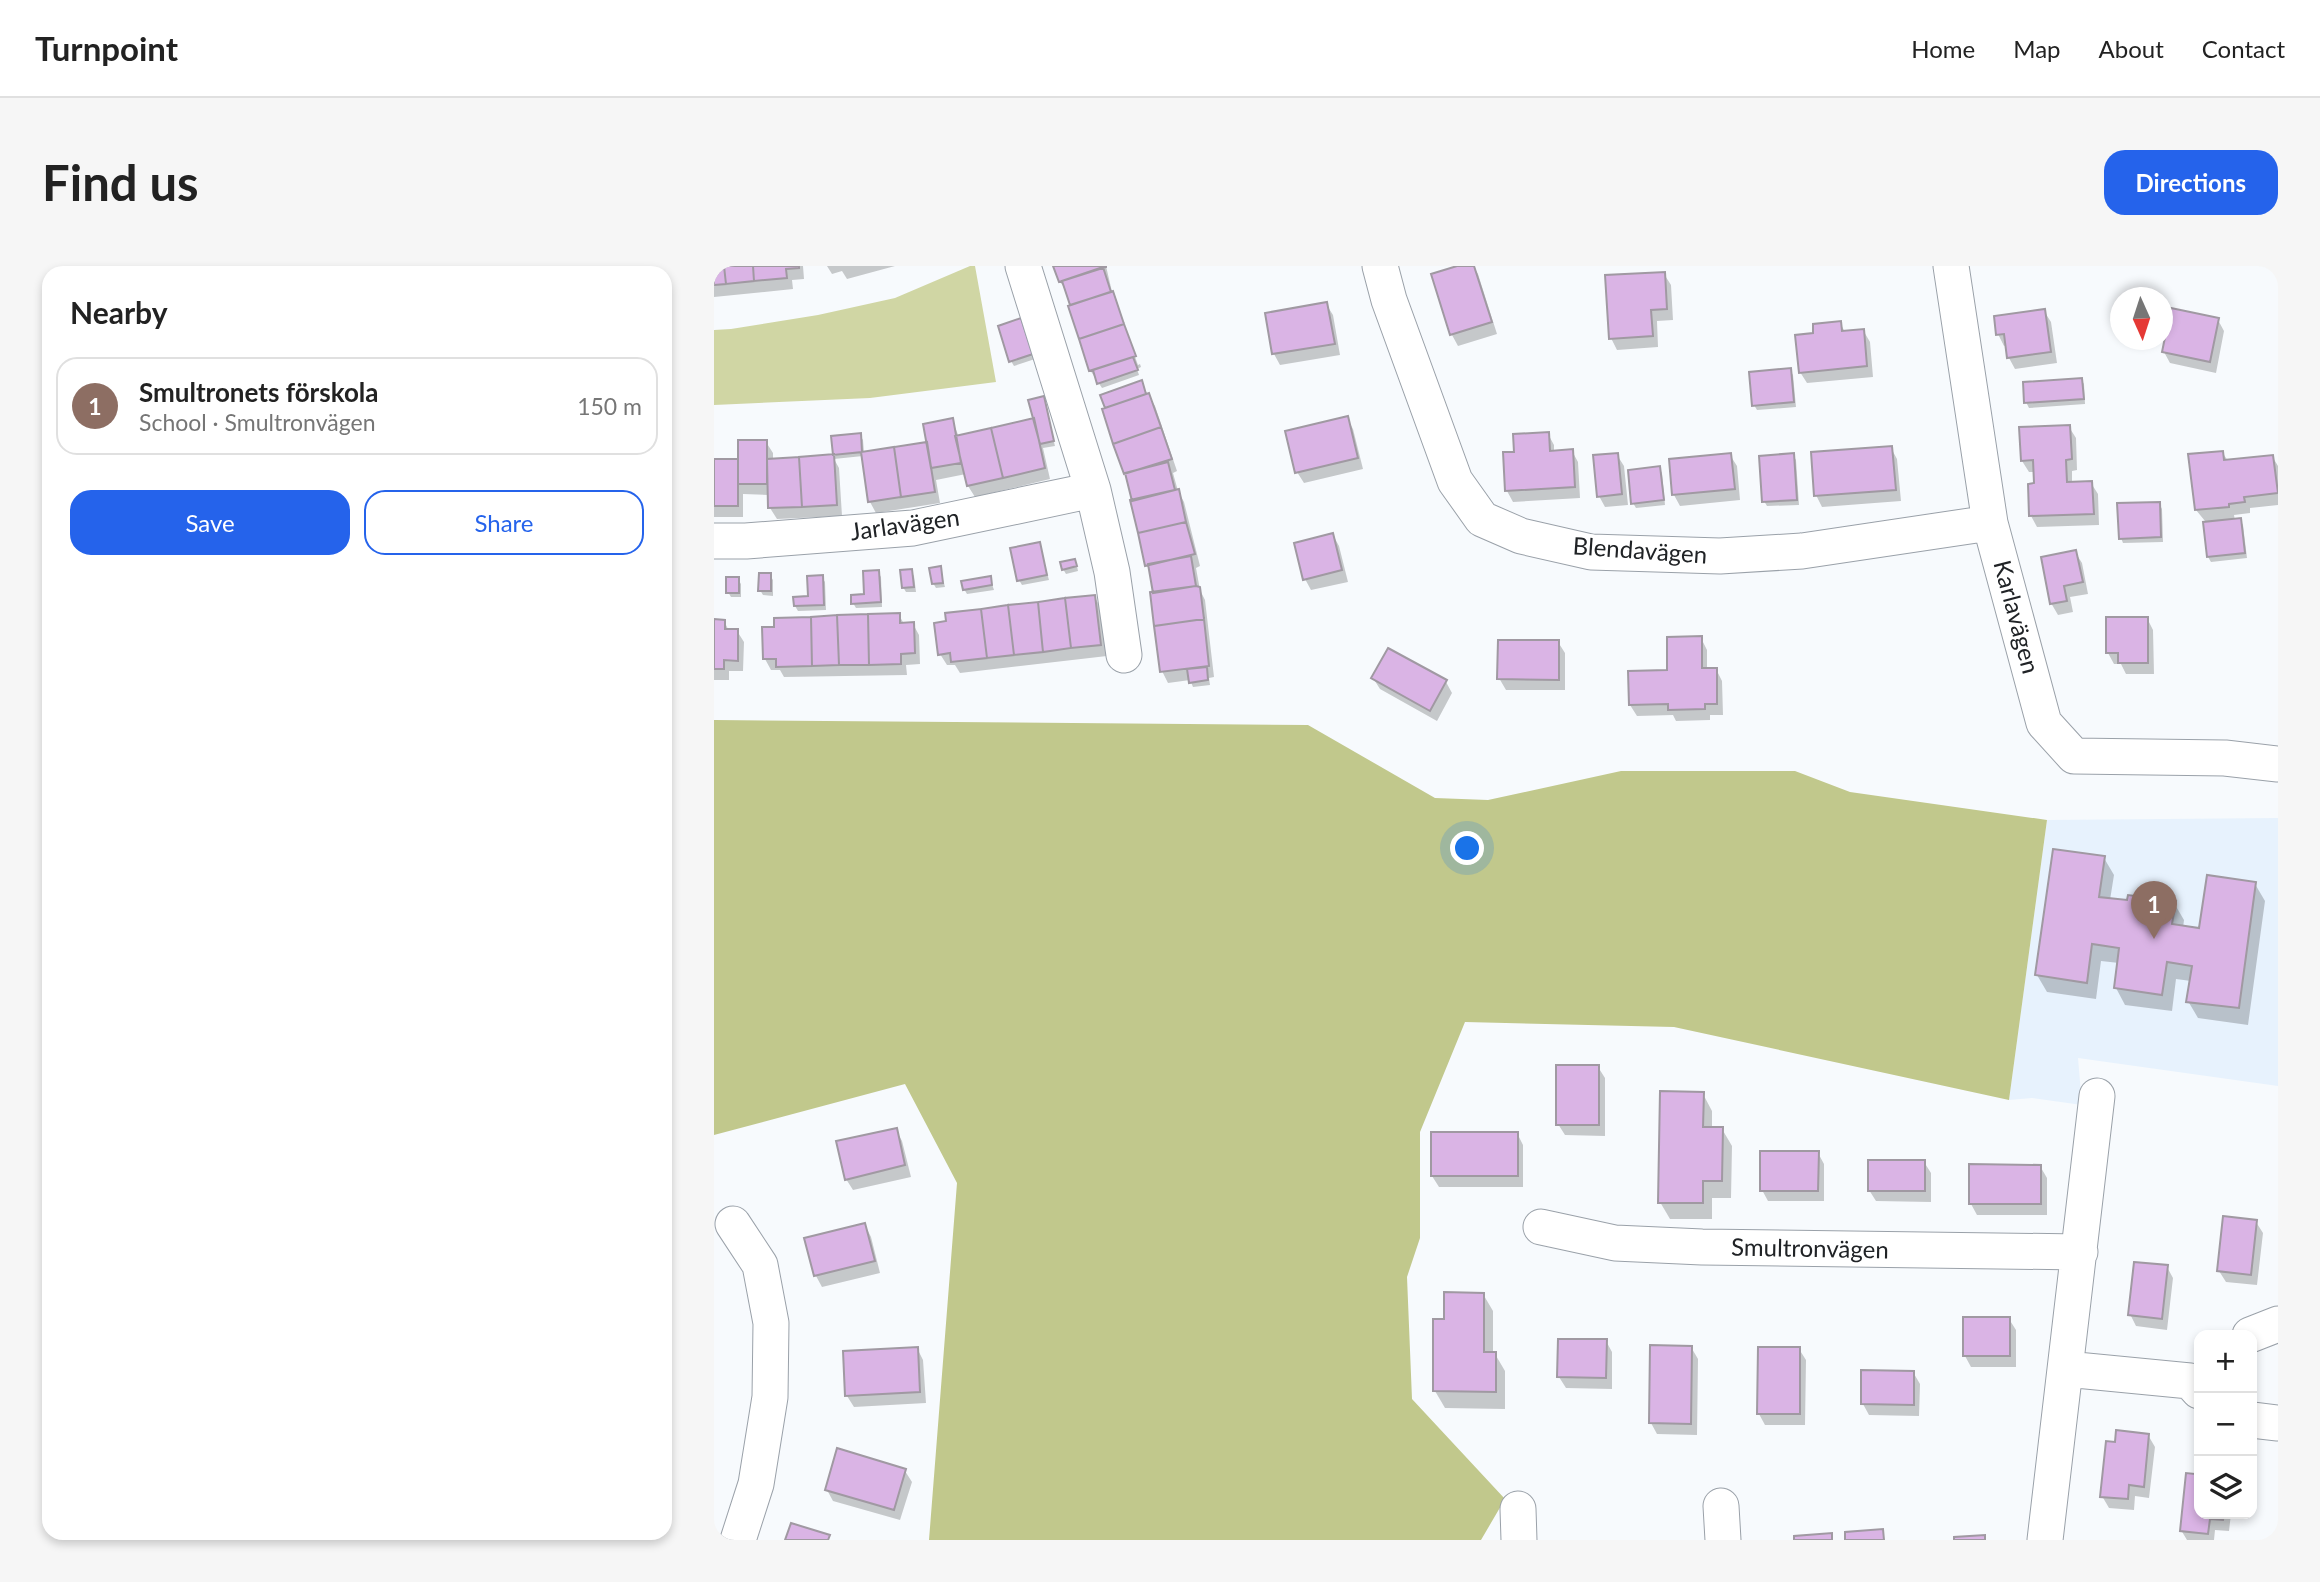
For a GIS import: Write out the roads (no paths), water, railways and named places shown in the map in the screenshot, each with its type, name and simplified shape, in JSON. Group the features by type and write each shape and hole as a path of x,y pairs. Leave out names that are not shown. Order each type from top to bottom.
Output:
{"street":[{"path":"1023,266 1093,491 1112,572 1124,654"},
{"name":"Blendavägen","path":"1380,266 1389,300 1455,481 1482,519 1521,536 1591,552 1720,556 1802,551 1990,523"},
{"name":"Karlavägen","path":"1951,266 1990,523 2044,723 2074,756 2225,758 2278,764"},
{"name":"Jarlavägen","path":"714,541 914,528 1093,491"},
{"path":"2045,1540 2097,1096"},
{"path":"733,1224 760,1265 771,1323 770,1397 756,1484 738,1540"},
{"name":"Smultronvägen","path":"1541,1227 1615,1242 1702,1247 2080,1252"},
{"path":"2257,1332 2278,1324"},
{"path":"2066,1369 2194,1382"},
{"path":"2257,1421 2278,1423"},
{"path":"1721,1506 1723,1540"}],"place":[{"name":"Smultronets förskola","path":"2154,939"}]}
